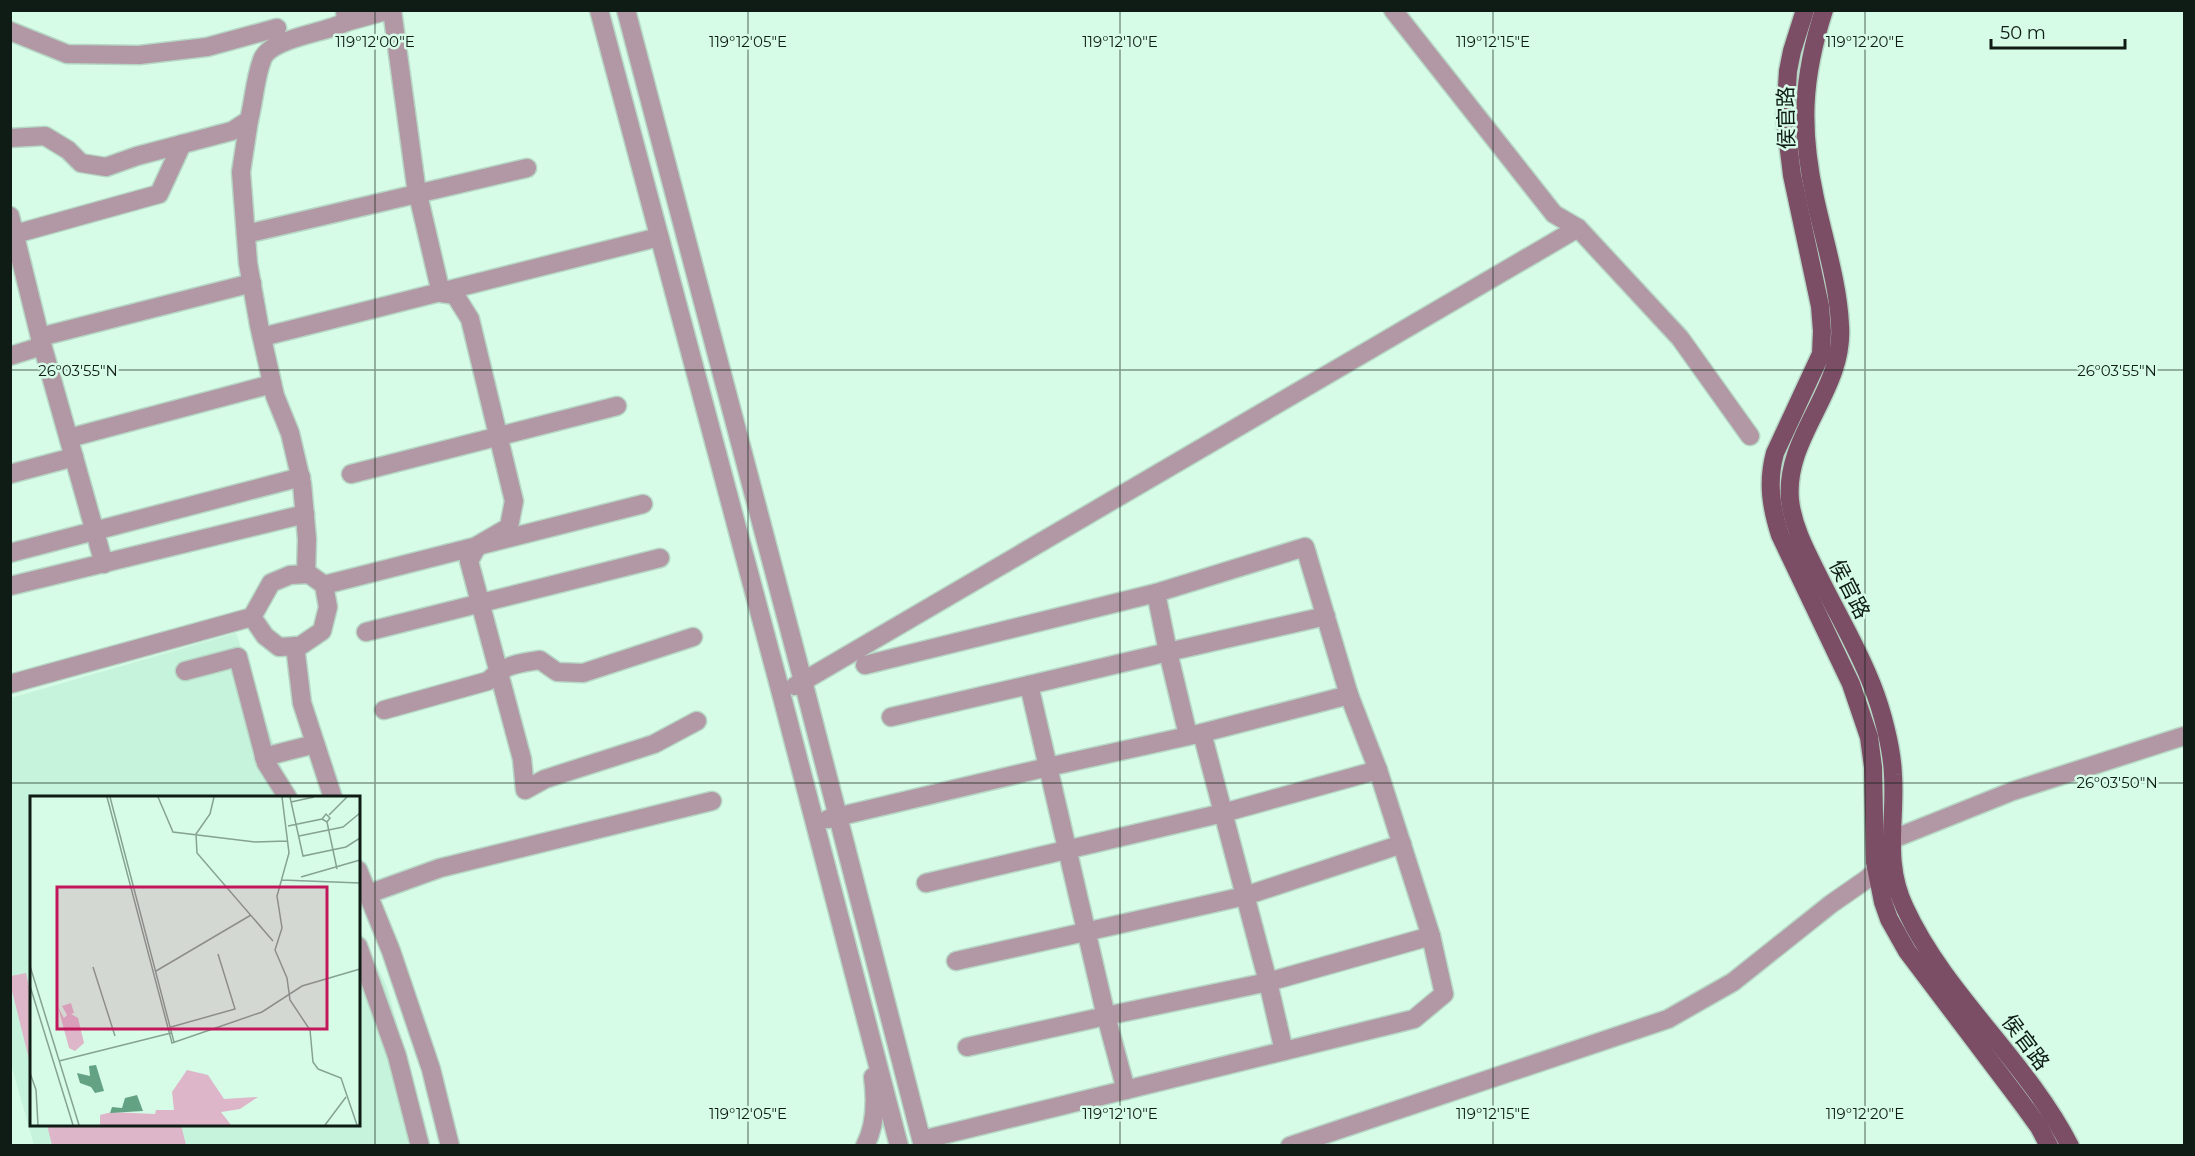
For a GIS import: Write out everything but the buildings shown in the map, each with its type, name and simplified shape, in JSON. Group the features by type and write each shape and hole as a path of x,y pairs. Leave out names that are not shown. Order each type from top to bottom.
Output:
{"main road":[{"name":"侯官路","path":"1805,10 1788,71 1785,118 1792,175 1820,306 1821,354 1775,453 1770,486 1773,512 1780,535 1851,684 1869,737 1873,767 1876,870 1889,919 1907,951 2021,1102 2049,1146"},
{"name":"侯官路","path":"1824,10 1809,64 1804,115 1814,194 1841,326 1840,354 1836,369 1793,462 1790,480 1793,517 1806,552 1872,685 1893,771 1891,862 1895,883 1904,907 1932,956 2047,1107 2070,1146"}],"street":[{"path":"10,31 67,54 139,55 207,46 276,27 335,28 346,16 390,10 418,194 441,293"},
{"path":"599,10 782,693 899,1146"},
{"path":"626,10 922,1143 1414,1019 1444,994 1431,936 1378,770 1349,694 1305,547 1156,593 865,665"},
{"path":"1393,10 1554,214 1578,228 1680,338 1750,436"},
{"path":"276,27 262,57 241,172 252,283 262,337 272,384 290,433 301,477 307,539 306,574"},
{"path":"10,138 45,136 68,150 81,163 106,167 138,156 232,132 249,120"},
{"path":"14,238 159,194 182,144"},
{"path":"246,234 527,168"},
{"path":"10,216 41,341 104,564"},
{"path":"782,693 1578,228"},
{"path":"262,337 659,237"},
{"path":"10,356 41,341 252,283"},
{"path":"441,293 455,295 470,319 514,501 510,527 477,547 469,561 522,759 525,790 545,778 654,744 698,721"},
{"path":"69,438 272,384"},
{"path":"351,474 617,406"},
{"path":"10,474 74,457"},
{"path":"10,553 301,477"},
{"path":"324,585 643,504"},
{"path":"10,586 305,514"},
{"path":"366,632 660,558"},
{"path":"10,684 252,617 271,583 290,574 309,574 324,585 328,607 322,631 300,646 279,647 265,636 252,617"},
{"path":"1156,593 1168,652 1223,813 1284,1051"},
{"path":"891,717 1326,616"},
{"path":"384,710 488,681 499,670 521,663 540,660 557,672 583,673 693,637"},
{"path":"295,646 302,704 332,796"},
{"path":"186,671 238,657 264,758 287,796"},
{"path":"1029,685 1106,1016 1126,1090"},
{"path":"814,823 1195,734 1349,694"},
{"path":"1290,1146 1668,1019 1733,982 1876,870 1891,842 1898,837 2013,791 2184,736"},
{"path":"264,758 315,744"},
{"path":"926,883 1223,813 1378,770"},
{"path":"368,894 440,868 712,801"},
{"path":"956,961 1245,896 1402,844"},
{"path":"360,875 401,979 431,1069 450,1146"},
{"path":"967,1047 1268,982 1431,936"},
{"path":"360,951 397,1056 420,1146"},
{"path":"375,989 401,979"},
{"path":"865,1146 871,1130 875,1093 867,1022"}],"shaded area":[{"path":"236,633 281,766 296,796 30,796 30,1126 360,1126 360,930 387,987 430,1145 34,1145 11,1064 11,698"},
{"path":"26,973 30,991 30,1063 11,987 11,976"},
{"path":"47,1126 181,1126 186,1145 52,1145"}]}
